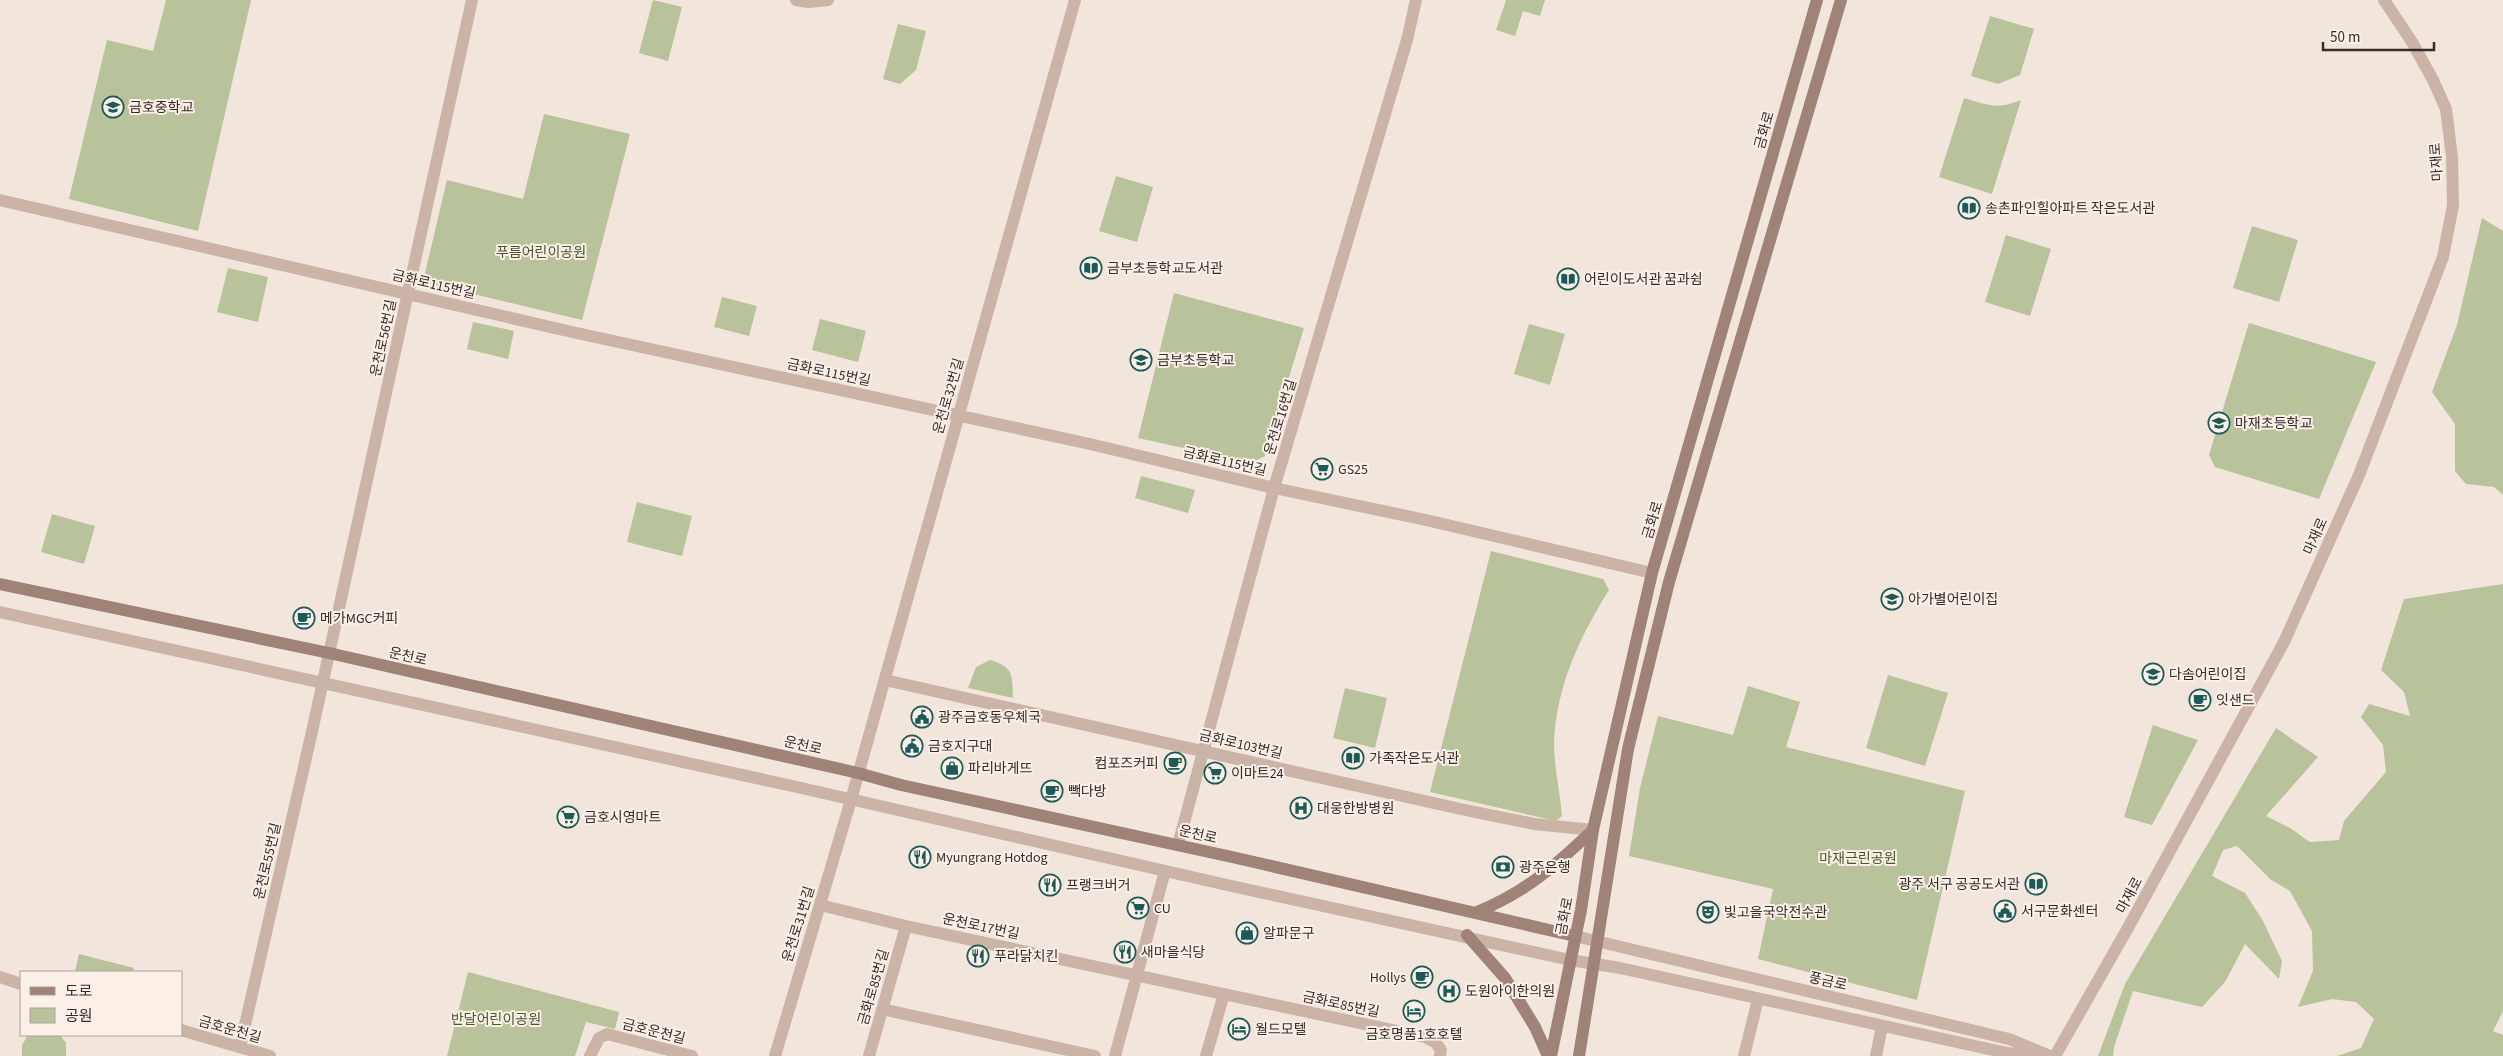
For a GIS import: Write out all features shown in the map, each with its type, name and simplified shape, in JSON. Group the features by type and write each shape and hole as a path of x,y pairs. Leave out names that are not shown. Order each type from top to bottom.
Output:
{"main road":[{"name":"금화로","path":"1549,1056 1581,910 1592,830 1652,573 1817,0"},
{"path":"1579,1056 1628,749 1669,582 1840,0"},
{"name":"운천로","path":"0,584 329,653 858,773 900,785 1178,845 1575,936"},
{"path":"1477,912 1501,902 1543,876 1592,830"},
{"path":"1467,936 1505,978 1534,1026 1549,1056"}],"street":[{"name":"운천로56번길","path":"323,682 472,0"},
{"path":"796,0 808,2 828,0"},
{"name":"운천로32번길","path":"851,800 1075,0"},
{"name":"운천로16번길","path":"1178,845 1274,488 1407,40 1416,0"},
{"name":"마재로","path":"2055,1056 2130,926 2284,642 2359,475 2443,257 2453,205 2452,157 2446,110 2433,80 2412,42 2384,0"},
{"name":"금화로115번길","path":"0,200 408,292 572,332 958,417 1090,444 1274,488 1426,520 1652,573"},
{"path":"0,612 323,682 1570,960 1595,963 2007,1053 2038,1056"},
{"name":"금화로103번길","path":"885,680 1534,824 1592,830"},
{"name":"운천로55번길","path":"240,1047 323,682"},
{"name":"운천로31번길","path":"775,1056 851,800"},
{"path":"1115,1056 1165,870"},
{"name":"운천로17번길","path":"820,905 906,926 1136,974"},
{"name":"금화로85번길","path":"869,1056 906,926"},
{"name":"운천로","path":"1575,936 1598,942"},
{"name":"풍금로","path":"1598,942 2009,1039 2050,1056"},
{"name":"금화로85번길","path":"1136,974 1425,1038 1436,1043 1441,1050 1440,1056"},
{"path":"0,977 20,984"},
{"path":"1206,1056 1224,994"},
{"path":"1744,1056 1758,998"},
{"path":"882,1009 1095,1056"},
{"path":"1876,1056 1882,1026"},
{"name":"금호운천길","path":"182,1030 270,1056"},
{"name":"금호운천길","path":"590,1056 599,1038 607,1034 692,1056"}],"green space":[{"path":"166,0 251,0 198,231 69,199 107,40 153,51"},
{"path":"653,0 682,7 668,61 639,53"},
{"path":"1506,0 1545,0 1540,16 1523,11 1515,36 1496,30"},
{"path":"1990,16 2034,29 2020,75 1998,84 1971,76"},
{"path":"898,24 926,31 916,70 900,84 883,79"},
{"path":"1964,98 1999,106 2021,100 1992,194 1939,177"},
{"name":"푸름어린이공원","path":"544,114 630,134 582,320 431,284 425,273 447,180 523,199"},
{"path":"1116,176 1153,187 1137,242 1099,231"},
{"path":"2482,218 2503,231 2503,495 2494,487 2466,484 2455,471 2455,424 2432,392 2457,325"},
{"path":"2252,226 2298,240 2279,302 2233,288"},
{"path":"2006,235 2051,249 2030,316 1985,302"},
{"path":"228,268 268,277 258,322 217,312"},
{"path":"1174,293 1304,328 1265,456 1251,463 1138,438"},
{"path":"722,297 757,306 749,336 714,327"},
{"path":"820,319 866,331 858,362 812,350"},
{"path":"473,322 514,331 508,359 467,349"},
{"path":"2249,323 2376,362 2319,499 2215,467 2209,455"},
{"path":"1529,324 1565,334 1550,385 1514,374"},
{"path":"1141,476 1195,490 1188,513 1135,498"},
{"path":"637,502 692,516 682,556 627,542"},
{"path":"52,514 95,526 84,564 41,552"},
{"path":"1491,551 1603,579 1609,590 1579,644 1559,702 1554,743 1562,816 1556,821 1430,792"},
{"path":"2503,584 2503,1011 2493,1031 2503,1035 2503,1056 2337,1056 2361,1048 2374,1019 2356,1002 2332,999 2298,1007 2313,971 2312,931 2290,891 2270,879 2237,846 2223,850 2212,876 2245,893 2263,921 2282,961 2279,979 2245,944 2225,982 2202,1007 2133,991 2114,1047 2113,1056 2098,1056 2125,984 2276,728 2318,757 2266,816 2290,828 2310,842 2339,840 2344,821 2386,772 2383,745 2361,717 2369,704 2410,716 2404,692 2381,670 2404,599"},
{"path":"990,660 1008,669 1012,678 1013,698 968,688 976,667"},
{"path":"1888,675 1948,693 1925,766 1866,748"},
{"name":"마재근린공원","path":"1748,686 1800,702 1786,747 1965,791 1917,1000 1758,959 1773,889 1629,856 1640,788 1658,716 1733,735"},
{"path":"1345,688 1387,698 1375,748 1333,738"},
{"path":"2153,725 2198,740 2152,825 2124,817"},
{"path":"79,954 134,968 133,971 75,971"},
{"name":"반달어린이공원","path":"468,972 619,1012 615,1029 586,1022 575,1056 447,1056"},
{"path":"27,1036 61,1036 66,1043 66,1056 22,1056 22,1045"}],"place":[{"name":"금호중학교","path":"113,107"},
{"name":"송촌파인힐아파트 작은도서관","path":"1969,208"},
{"name":"금부초등학교도서관","path":"1091,268"},
{"name":"어린이도서관 꿈과쉼","path":"1568,279"},
{"name":"금부초등학교","path":"1141,360"},
{"name":"마재초등학교","path":"2219,423"},
{"name":"GS25","path":"1322,469"},
{"name":"아가별어린이집","path":"1892,599"},
{"name":"메가MGC커피","path":"304,618"},
{"name":"다솜어린이집","path":"2153,674"},
{"name":"잇샌드","path":"2200,700"},
{"name":"광주금호동우체국","path":"922,717"},
{"name":"금호지구대","path":"912,746"},
{"name":"가족작은도서관","path":"1353,758"},
{"name":"컴포즈커피","path":"1175,763"},
{"name":"파리바게뜨","path":"952,768"},
{"name":"이마트24","path":"1215,773"},
{"name":"빽다방","path":"1052,791"},
{"name":"대웅한방병원","path":"1301,808"},
{"name":"금호시영마트","path":"568,817"},
{"name":"Myungrang Hotdog","path":"920,857"},
{"name":"광주은행","path":"1503,867"},
{"name":"광주 서구 공공도서관","path":"2036,884"},
{"name":"프랭크버거","path":"1050,885"},
{"name":"CU","path":"1138,908"},
{"name":"서구문화센터","path":"2005,911"},
{"name":"빛고을국악전수관","path":"1708,912"},
{"name":"알파문구","path":"1247,933"},
{"name":"새마을식당","path":"1125,952"},
{"name":"푸라닭치킨","path":"978,956"},
{"name":"Hollys","path":"1422,977"},
{"name":"도원아이한의원","path":"1449,991"},
{"name":"금호명품1호호텔","path":"1414,1011"},
{"name":"월드모텔","path":"1239,1029"}]}
